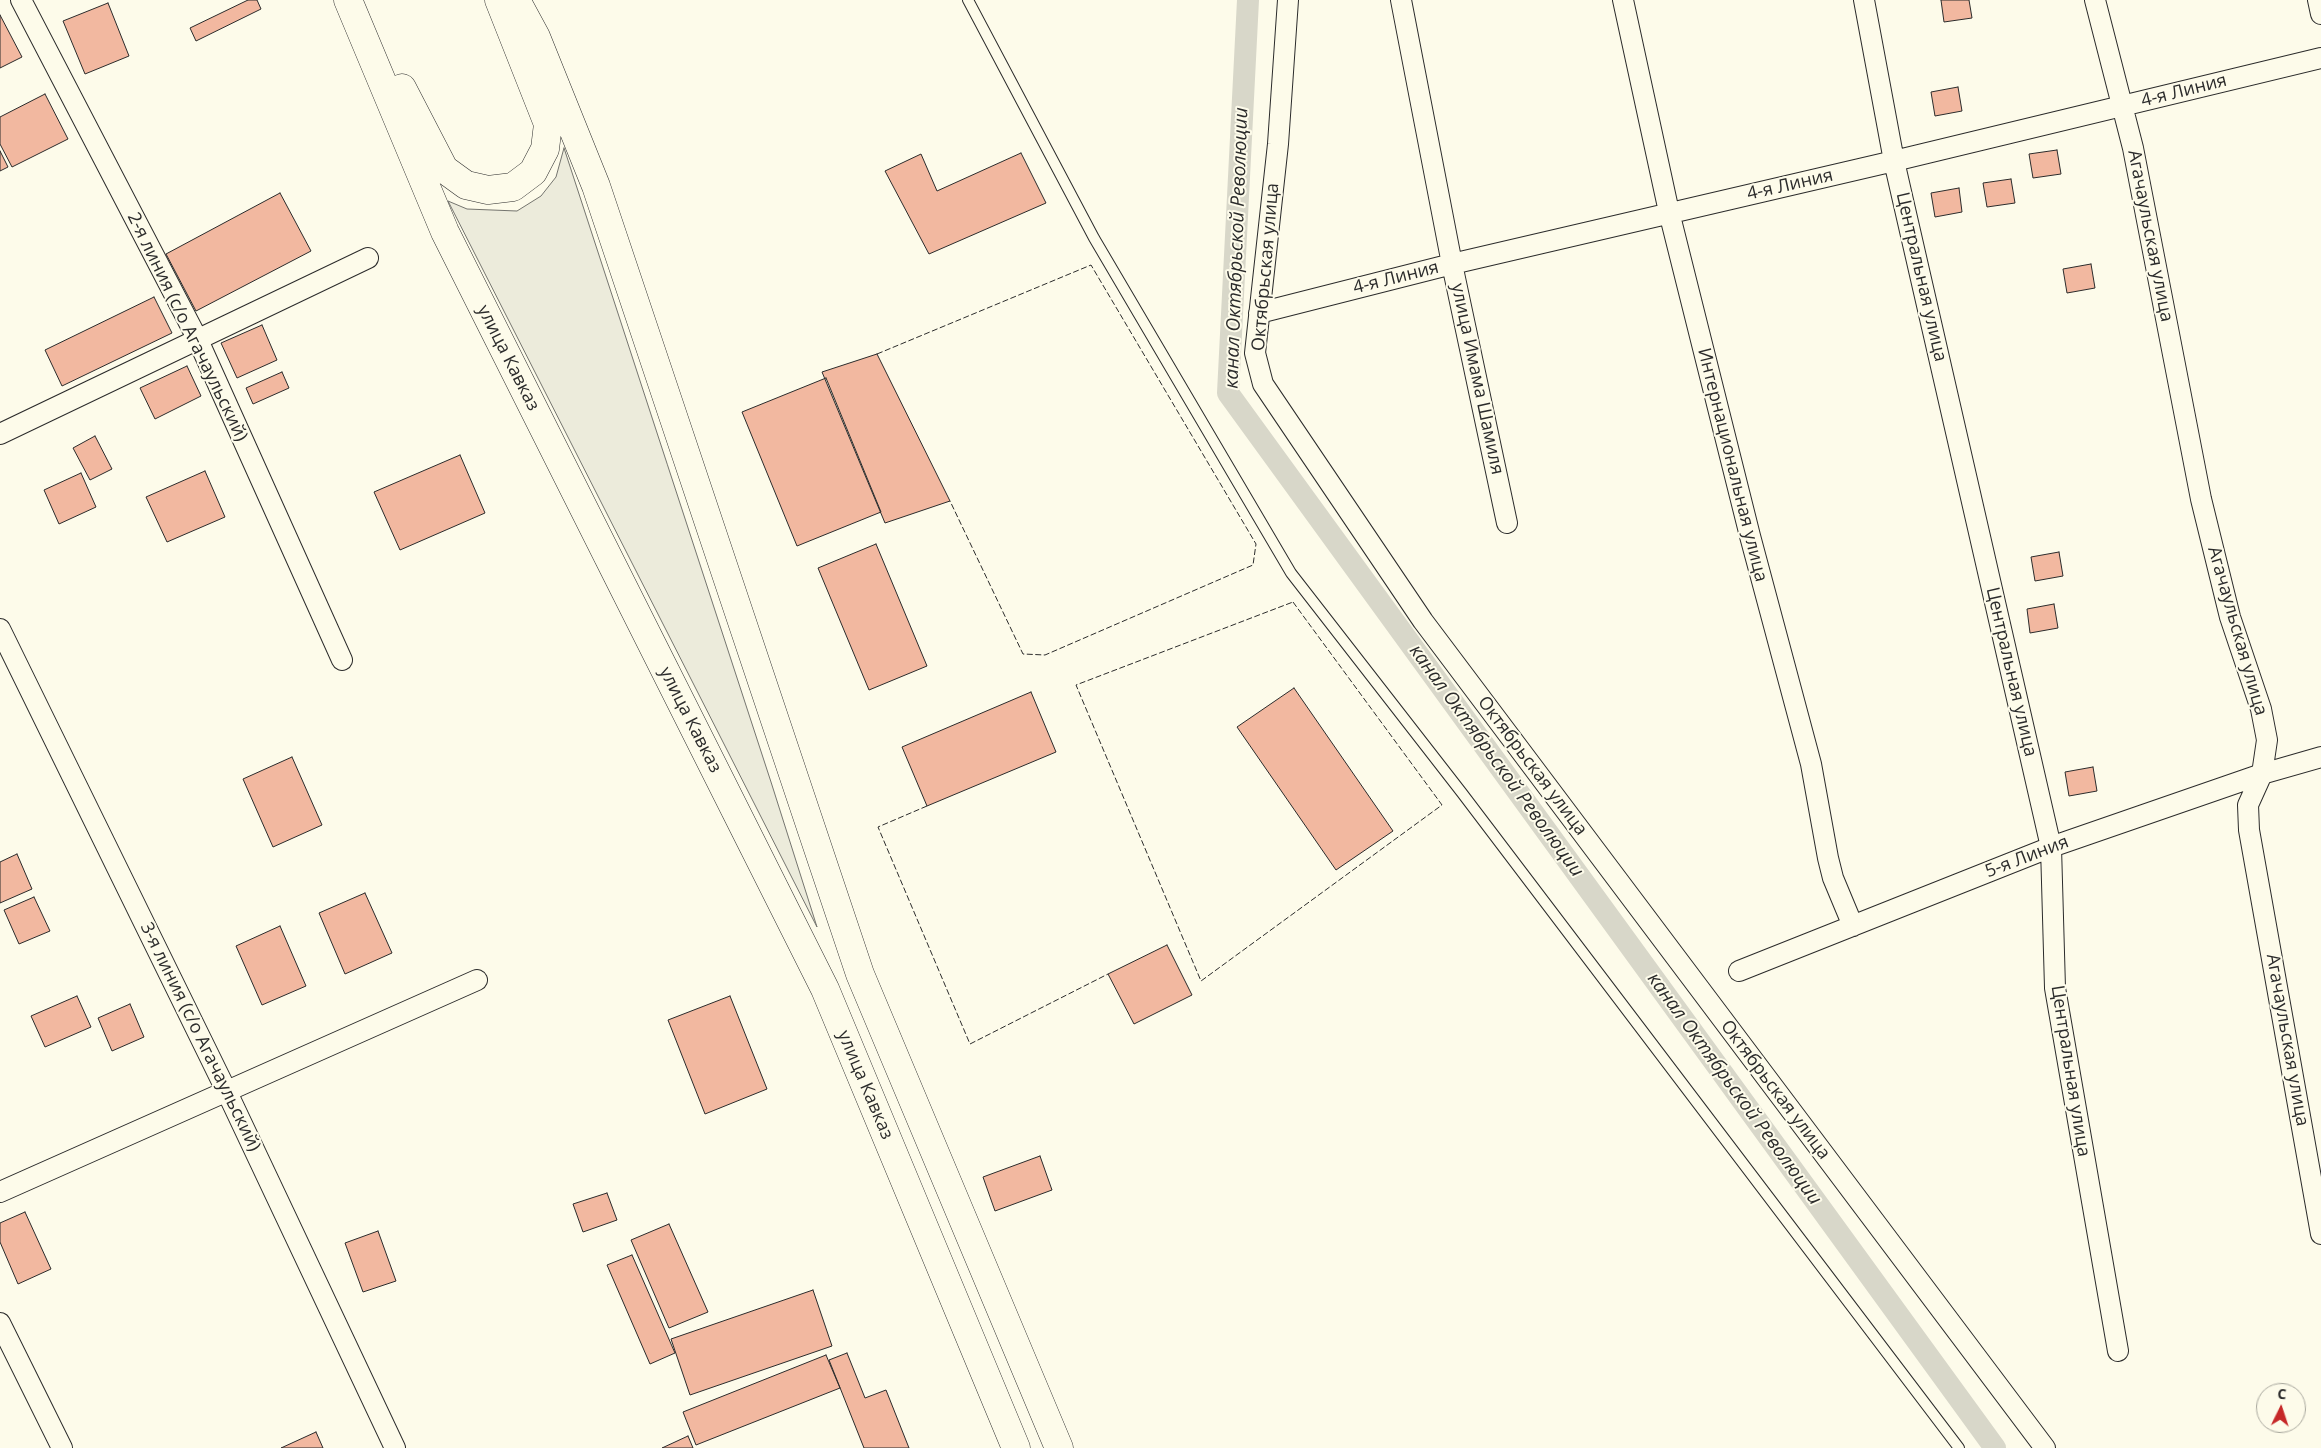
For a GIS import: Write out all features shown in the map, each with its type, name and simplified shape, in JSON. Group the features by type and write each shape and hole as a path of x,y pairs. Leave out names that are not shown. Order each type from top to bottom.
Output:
{"highway":[{"name":"улица Кавказ","path":"348,0 445,232 824,989 1016,1448"},
{"path":"357,0 444,169 466,186 488,190 513,187 533,172 545,149 548,124 499,0"},
{"path":"516,0 536,37 596,186 860,974 1059,1448"}],"street":[{"name":"2-я линия (с/о Агачаульский)","path":"21,0 198,340 342,660"},
{"name":"Октябрьская улица","path":"1288,0 1278,144 1255,352 1263,384 1423,621 2045,1448"},
{"name":"улица Имама Шамиля","path":"1401,0 1452,264 1507,523"},
{"name":"Интернациональная улица","path":"1623,0 1669,212 1750,536 1811,764 1828,858 1833,878 1853,926"},
{"name":"Центральная улица","path":"1864,0 1894,161 2051,848 2055,988 2118,1351"},
{"name":"Агачаульская улица","path":"2095,0 2135,158 2201,499 2230,617 2261,709 2267,740 2262,774 2248,805 2249,830 2321,1234"},
{"path":"2318,0 2321,14"},
{"name":"4-я Линия","path":"1259,313 1452,264 1894,161 2321,58"},
{"path":"0,434 368,258"},
{"name":"3-я линия (с/о Агачаульский)","path":"0,629 226,1090 395,1448"},
{"name":"5-я Линия","path":"1739,972 2051,848 2262,774 2321,758"},
{"path":"0,1192 226,1090 478,980"},
{"path":"0,1323 62,1448"}],"lane":[{"path":"968,0 1094,238 1292,573 1462,793 1959,1448"}],"shaded area":[{"path":"564,148 817,927 448,201 467,209 517,211 541,196 556,177"}],"building":[{"path":"248,0 257,0 261,9 196,41 190,28"},
{"path":"1941,0 1969,0 1972,18 1944,22"},
{"path":"108,3 129,56 85,74 63,21"},
{"path":"0,15 22,57 0,68"},
{"path":"1958,87 1962,111 1935,116 1931,92"},
{"path":"45,94 68,139 12,167 0,144 0,117"},
{"path":"2057,150 2061,174 2033,178 2029,154"},
{"path":"0,151 8,167 0,171"},
{"path":"1021,153 1046,203 929,254 885,171 921,154 937,191"},
{"path":"2011,179 2015,203 1987,207 1983,183"},
{"path":"1959,188 1962,212 1935,217 1931,193"},
{"path":"280,193 311,251 196,311 166,254"},
{"path":"2091,264 2095,288 2067,293 2063,269"},
{"path":"154,297 172,333 62,386 45,350"},
{"path":"262,325 277,360 237,378 221,343"},
{"path":"877,354 950,501 885,523 822,372"},
{"path":"187,366 201,396 155,419 140,388"},
{"path":"282,372 289,388 253,404 246,388"},
{"path":"826,378 881,512 797,546 742,412"},
{"path":"95,436 112,469 90,480 73,448"},
{"path":"460,455 485,513 400,550 374,492"},
{"path":"205,471 225,517 167,542 146,497"},
{"path":"81,473 96,507 59,524 44,490"},
{"path":"876,544 927,666 869,690 818,568"},
{"path":"2059,552 2063,576 2035,581 2031,557"},
{"path":"2054,604 2058,628 2030,633 2027,609"},
{"path":"1294,688 1393,831 1336,870 1237,727"},
{"path":"1031,692 1056,752 927,806 902,747"},
{"path":"292,757 322,825 273,847 243,779"},
{"path":"2093,767 2097,791 2069,796 2065,772"},
{"path":"17,854 32,889 0,903 0,862"},
{"path":"365,893 392,953 345,974 319,913"},
{"path":"34,897 50,931 19,944 4,910"},
{"path":"280,926 306,986 262,1005 236,946"},
{"path":"1167,945 1192,995 1134,1024 1108,974"},
{"path":"77,996 91,1027 45,1047 31,1016"},
{"path":"730,996 767,1089 705,1114 668,1020"},
{"path":"130,1004 144,1037 112,1051 98,1018"},
{"path":"1040,1156 1052,1190 995,1211 983,1177"},
{"path":"607,1193 617,1220 583,1232 573,1204"},
{"path":"25,1212 51,1269 18,1284 0,1242 0,1223"},
{"path":"669,1224 708,1312 669,1328 631,1240"},
{"path":"378,1231 396,1281 363,1292 345,1243"},
{"path":"632,1255 675,1353 650,1364 607,1265"},
{"path":"813,1290 832,1346 690,1395 671,1339"},
{"path":"847,1353 865,1398 886,1390 909,1448 864,1448 829,1360"},
{"path":"826,1355 840,1388 696,1445 683,1412"},
{"path":"316,1432 323,1448 281,1448"},
{"path":"688,1436 693,1448 662,1448"}],"waterway":[{"name":"канал Октябрьской Революции","path":"1248,0 1228,393 1995,1448"}],"fence":[{"path":"877,354 1091,265 1256,544 1253,565 1045,655 1023,654 950,501"},
{"path":"1293,602 1442,805 1201,981 1076,685 1293,602"},
{"path":"927,806 878,827 970,1044 1108,974"}]}
